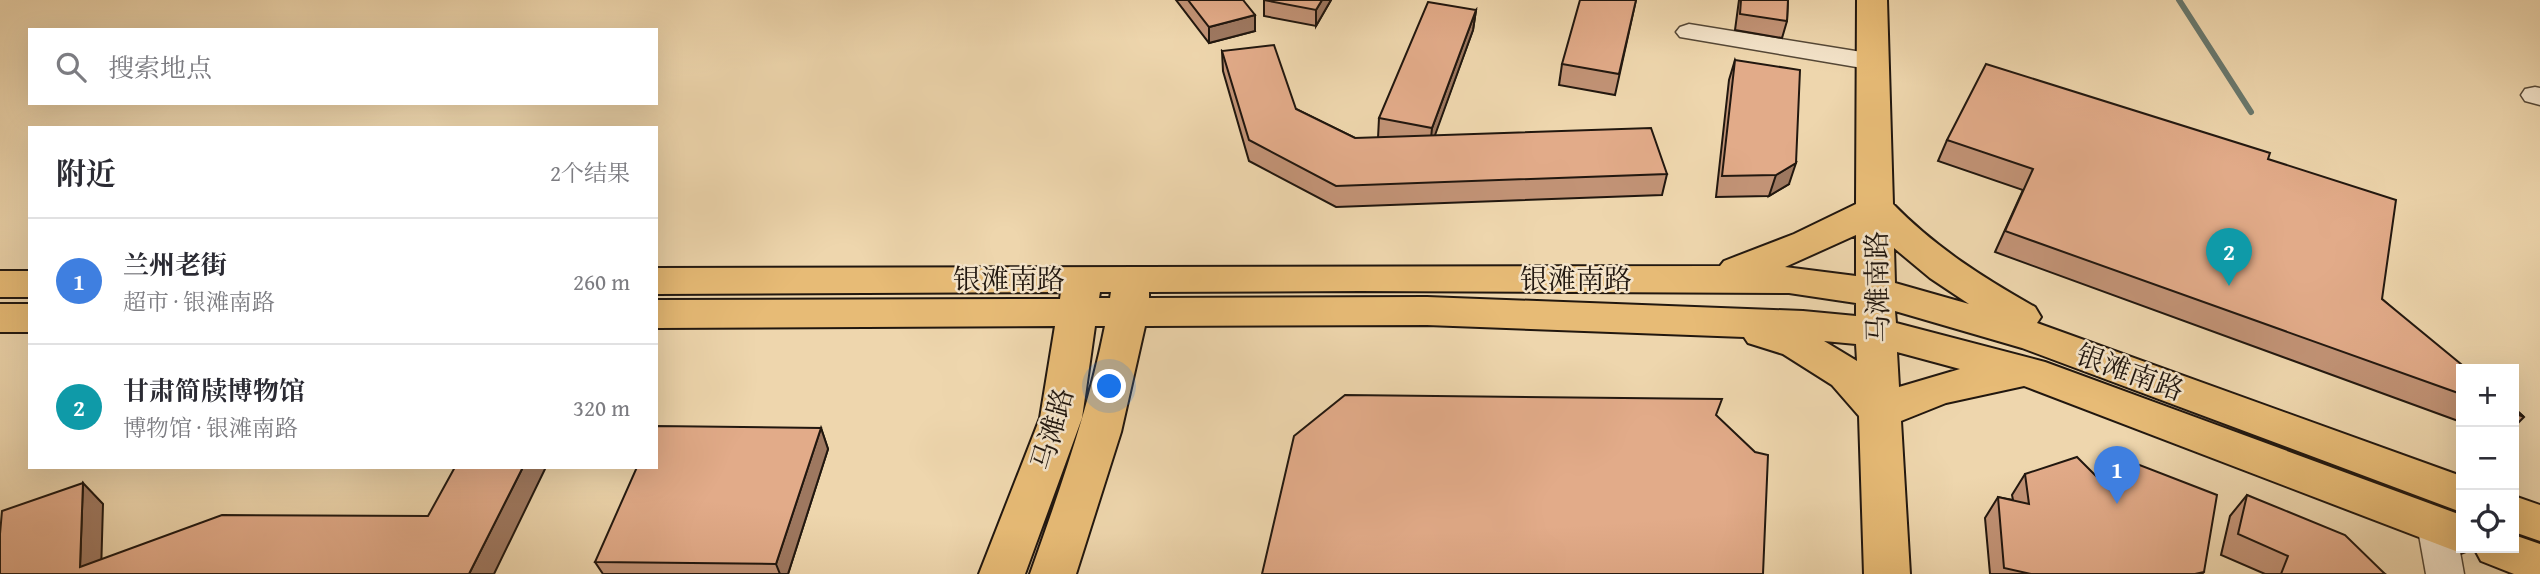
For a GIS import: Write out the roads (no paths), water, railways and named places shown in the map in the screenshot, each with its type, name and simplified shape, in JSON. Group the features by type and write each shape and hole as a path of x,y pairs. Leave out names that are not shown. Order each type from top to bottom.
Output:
{"main road":[{"name":"马滩南路","path":"1872,0 1876,312 1888,574"},
{"path":"1707,280 1769,260 1833,232 1876,209 1906,242 1971,289 2096,360"},
{"name":"银滩南路","path":"658,281 1130,295 1789,280 2449,529"},
{"path":"0,284 28,284"},
{"name":"银滩南路","path":"658,314 1080,295"},
{"name":"马滩路","path":"1002,574 1061,418 1080,295"},
{"name":"银滩南路","path":"1130,295 1427,311 1730,322 1876,312 2035,337 2456,492"},
{"name":"马滩路","path":"1053,574 1105,422 1130,295"},
{"path":"0,318 28,318"},
{"path":"1730,322 1797,344 1846,374 1880,412 1925,392 1980,378 2031,373"},
{"path":"2519,516 2540,523"},
{"path":"2510,553 2540,564"}],"street":[{"path":"1689,32 1874,62"},
{"path":"2445,574 2449,529"}],"waterway":[{"path":"2179,0 2251,112"}],"place":[{"name":"甘肃简牍博物馆","path":"2229,286"},
{"name":"兰州老街","path":"2117,504"}]}
